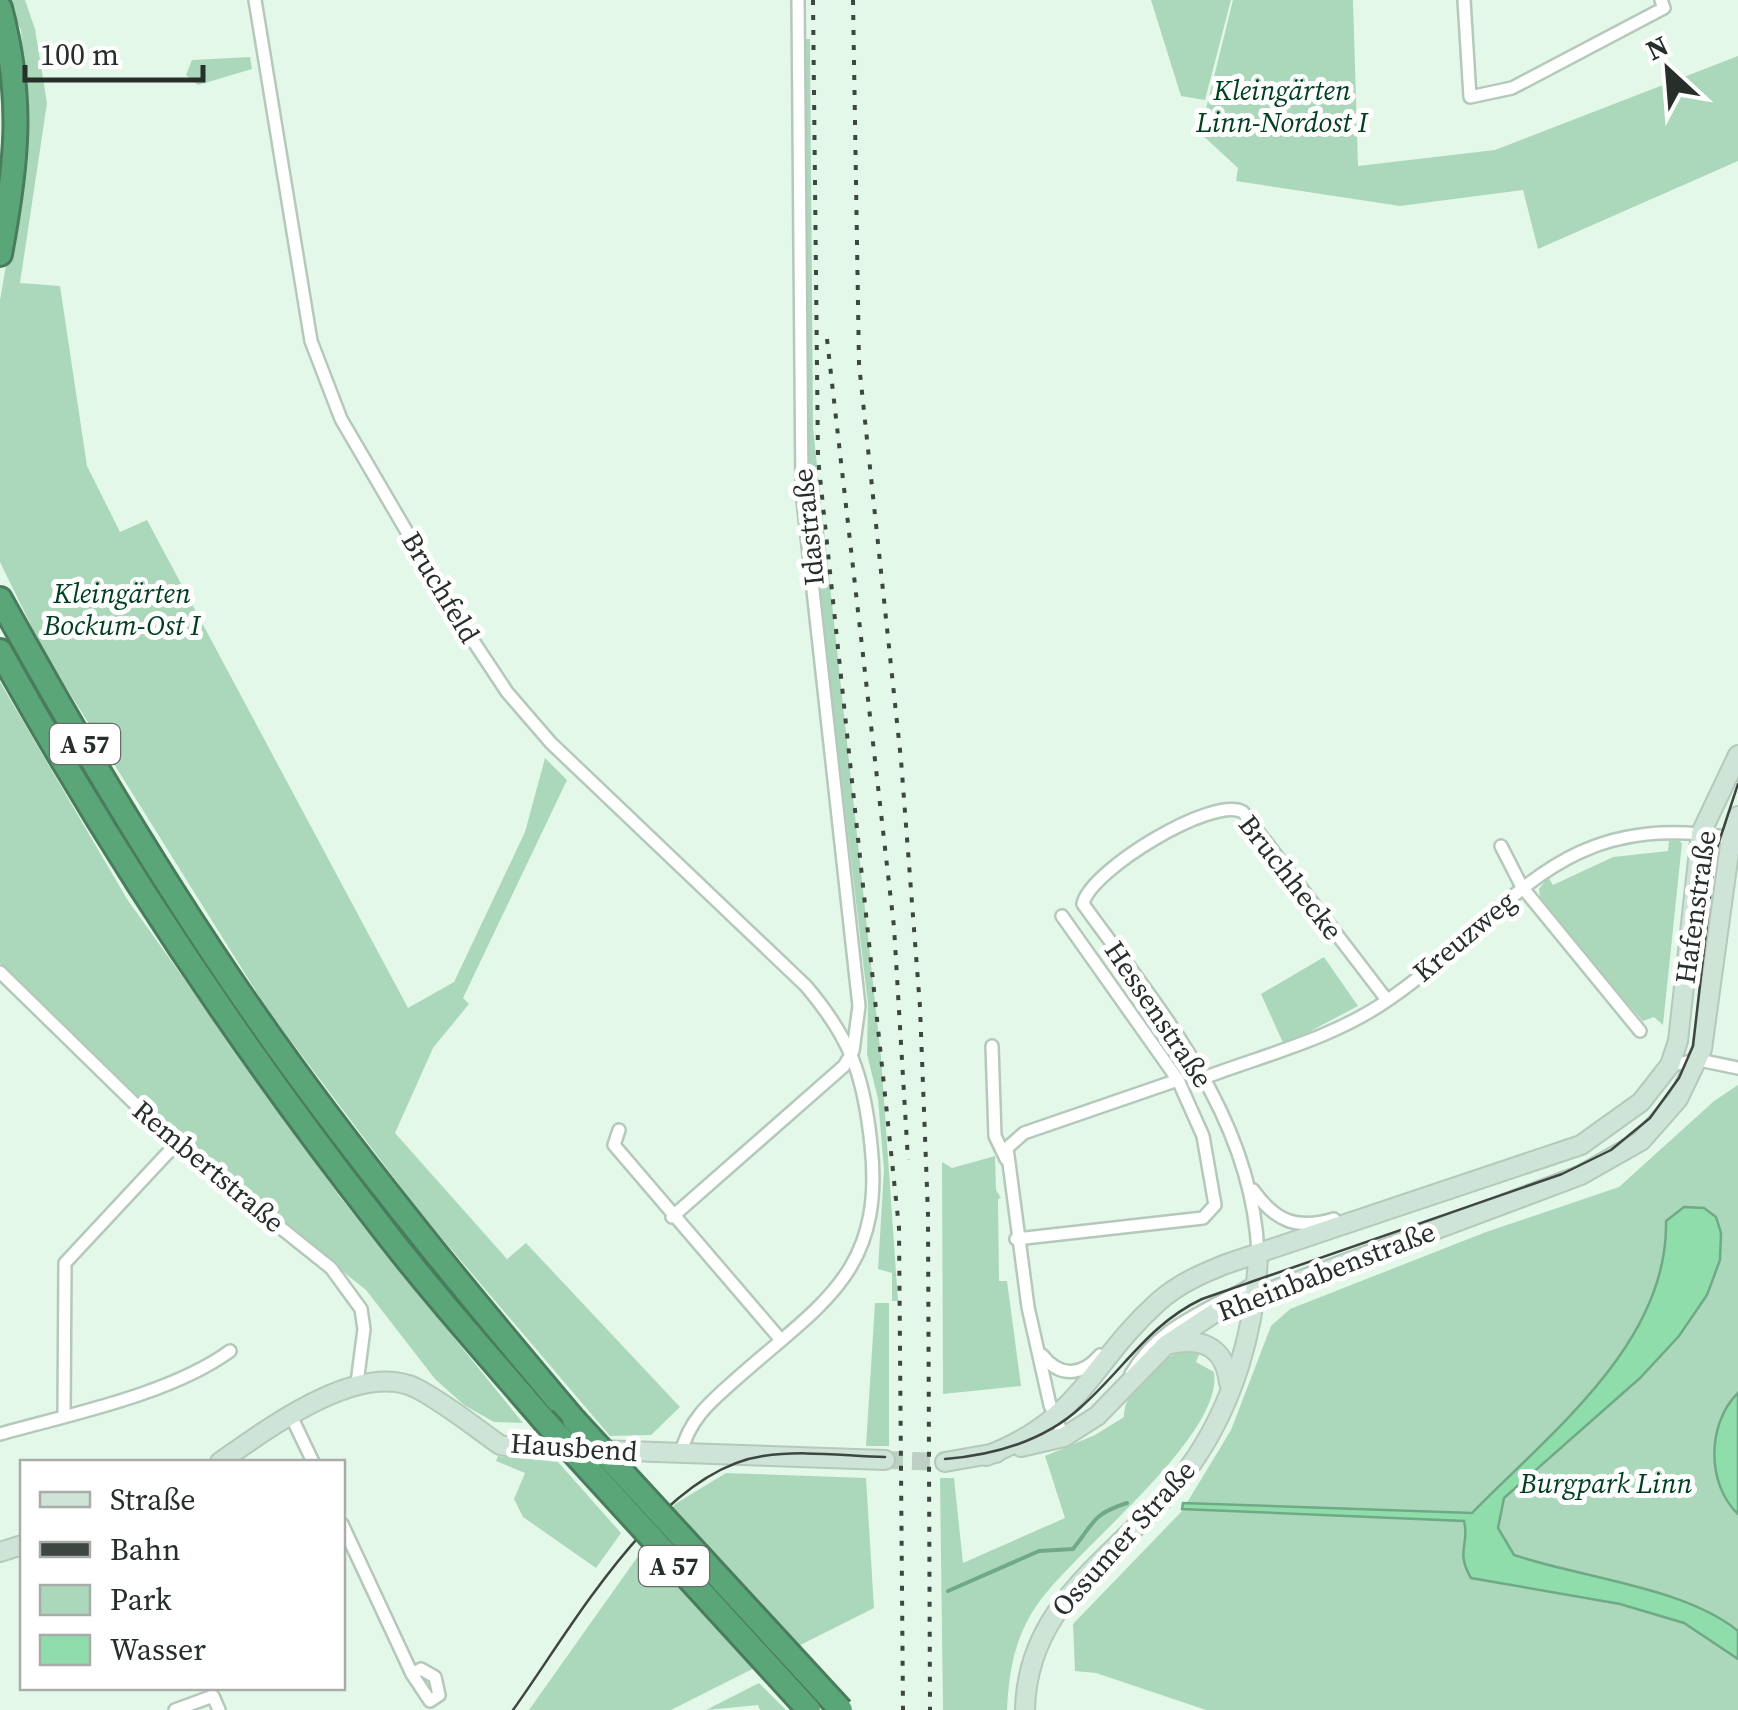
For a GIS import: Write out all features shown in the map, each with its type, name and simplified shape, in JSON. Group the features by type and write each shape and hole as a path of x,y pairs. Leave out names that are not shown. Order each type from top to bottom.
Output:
{"highway":[{"path":"0,8 11,50 19,124 0,254"},
{"path":"0,588 5,607"},
{"name":"A 57","path":"5,607 162,873 274,1042 354,1151 574,1420 841,1710"},
{"name":"A 57","path":"0,651 40,723 182,952 379,1225 543,1419 810,1710"},
{"path":"0,674 40,723"}],"main road":[{"name":"Hafenstraße","path":"1670,1066 1678,1041 1701,833 1738,755"},
{"name":"Hafenstraße","path":"1698,1060 1710,1012 1731,838 1738,816"},
{"name":"Rheinbabenstraße","path":"986,1456 1015,1445 1056,1418 1076,1400 1156,1303 1176,1288 1257,1276 1594,1170 1641,1140 1678,1099 1698,1060"},
{"name":"Rheinbabenstraße","path":"986,1456 1064,1436 1116,1399 1166,1345 1257,1276 1367,1218 1600,1134 1641,1102 1670,1066"},
{"name":"Ossumer Straße","path":"1025,1710 1030,1668 1047,1624 1084,1574 1188,1468 1210,1436 1230,1391 1257,1276"},
{"path":"1166,1345 1191,1341 1218,1351 1226,1363 1230,1391"},
{"name":"Hausbend","path":"238,1458 292,1418 357,1384 380,1380 413,1387 500,1444 885,1460"},
{"path":"945,1462 986,1456"}],"street":[{"name":"Bruchfeld","path":"255,0 311,340 340,419 452,609 519,707 579,770 806,986 839,1026 852,1051 871,1147 871,1226 847,1275 705,1407 686,1432 680,1453"},
{"name":"Idastraße","path":"798,0 801,475 859,985 852,1051"},
{"path":"1464,0 1470,97 1512,88 1663,4"},
{"name":"Bruchhecke","path":"1084,904 1094,884 1154,840 1208,812 1234,807 1243,812 1387,1000"},
{"name":"Kreuzweg","path":"1206,1077 1315,1040 1387,1000 1522,887 1580,850 1621,836 1701,833 1731,838"},
{"path":"1501,846 1522,887 1640,1031"},
{"name":"Hessenstraße","path":"1084,904 1206,1077 1250,1185 1257,1276"},
{"path":"1016,1240 1203,1218 1212,1213 1216,1192 1203,1136 1178,1080 1072,924 1062,916"},
{"name":"Rembertstraße","path":"0,972 176,1144 331,1268 353,1294 364,1330 357,1384"},
{"path":"992,1046 995,1136 1006,1159 1016,1240 1038,1350 1064,1436"},
{"path":"672,1218 844,1066 852,1051"},
{"path":"1670,1066 1698,1060 1738,1068"},
{"path":"1006,1159 1013,1140 1024,1133 1178,1080"},
{"path":"619,1130 614,1145 672,1218 781,1340"},
{"path":"64,1414 65,1263 176,1144"},
{"name":"Rheinbabenstraße","path":"1257,1276 1271,1258 1450,1198 1484,1178"},
{"name":"Hessenstraße","path":"1250,1185 1284,1222 1310,1226 1351,1214 1367,1218"},
{"path":"1116,1399 1153,1343 1176,1324 1257,1276"},
{"path":"1038,1350 1061,1372 1082,1372 1151,1297 1176,1288"},
{"path":"0,1434 200,1370 230,1351"},
{"path":"292,1418 312,1460"},
{"path":"345,1530 412,1674"},
{"path":"175,1710 213,1692 220,1710"}],"green space":[{"name":"Kleingärten Bockum-Ost I","path":"8,0 25,0 35,29 47,103 20,283 60,286 87,466 120,532 147,520 408,1008 454,982 525,832 545,758 567,780 463,998 469,1004 433,1048 395,1133 507,1259 526,1243 680,1407 651,1435 610,1436 422,1215 269,1012 44,652 0,562 0,300 29,132 21,30"},
{"path":"1151,0 1231,0 1205,100 1181,96"},
{"name":"Kleingärten Linn-Nordost I","path":"1233,0 1353,0 1358,166 1495,150 1738,56 1738,161 1538,249 1523,190 1400,206 1236,181 1238,168 1200,133"},
{"path":"806,39 810,39 813,428 881,1057 898,1301 892,1301 892,1273 878,1269 884,1170 878,1099 867,1054 868,1004 810,512 805,426"},
{"path":"250,57 252,69 198,85 186,75 192,60"},
{"path":"0,682 127,899 340,1197 523,1423 494,1422 464,1405 435,1379 366,1290 185,1145 0,963"},
{"path":"1669,841 1682,843 1663,1025 1654,1017 1643,1021 1541,905 1539,889 1548,877 1553,885 1613,857 1668,851"},
{"path":"1324,957 1358,1006 1284,1045 1261,994"},
{"name":"Burgpark Linn","path":"1738,1085 1738,1710 1206,1710 1096,1673 1075,1671 1073,1624 1182,1511 1231,1430 1271,1326 1290,1309 1486,1232 1619,1187 1714,1101"},
{"path":"995,1156 996,1190 1001,1198 999,1281 1007,1281 1021,1386 943,1394 942,1162 952,1168"},
{"path":"875,1303 889,1303 889,1446 866,1446"},
{"path":"1202,1347 1196,1362 1214,1372 1211,1399 1195,1429 1142,1494 1053,1584 1035,1608 1014,1657 1007,1710 943,1710 940,1478 954,1478 963,1563 1065,1518 1045,1456 1095,1435 1124,1417 1132,1391 1151,1369 1176,1353"},
{"path":"498,1456 558,1462 621,1533 596,1568 523,1517 514,1499 525,1473 496,1461"},
{"path":"726,1473 866,1478 874,1608 671,1710 529,1710 675,1504"},
{"path":"759,1683 786,1710 760,1710 758,1705 706,1710"}],"water":[{"path":"1684,1207 1704,1208 1716,1217 1721,1233 1720,1260 1707,1295 1679,1336 1640,1378 1504,1498 1498,1528 1514,1555 1661,1594 1716,1616 1738,1631 1738,1659 1684,1623 1620,1604 1471,1578 1463,1554 1464,1521 1182,1509 1183,1503 1472,1513 1568,1417 1627,1345 1648,1306 1662,1265 1666,1221"},
{"path":"1738,1393 1738,1514 1720,1487 1714,1454 1720,1420"}],"waterway":[{"path":"948,1591 1039,1551 1073,1549 1100,1516 1127,1503"}],"tunnel":[{"path":"885,1460 945,1462"}],"tram line":[{"path":"945,1459 1000,1450 1051,1429 1081,1407 1167,1321 1202,1299 1562,1174 1611,1150 1650,1118 1679,1078 1693,1046 1715,854 1738,784"},
{"path":"513,1710 621,1558 653,1521 688,1490 725,1468 763,1456 809,1453 885,1457"}],"railway":[{"path":"813,0 818,458 899,1228 903,1710"},
{"path":"853,0 859,364 901,760 920,1007 928,1214 930,1710"},
{"path":"827,339 894,927 908,1160"}]}
